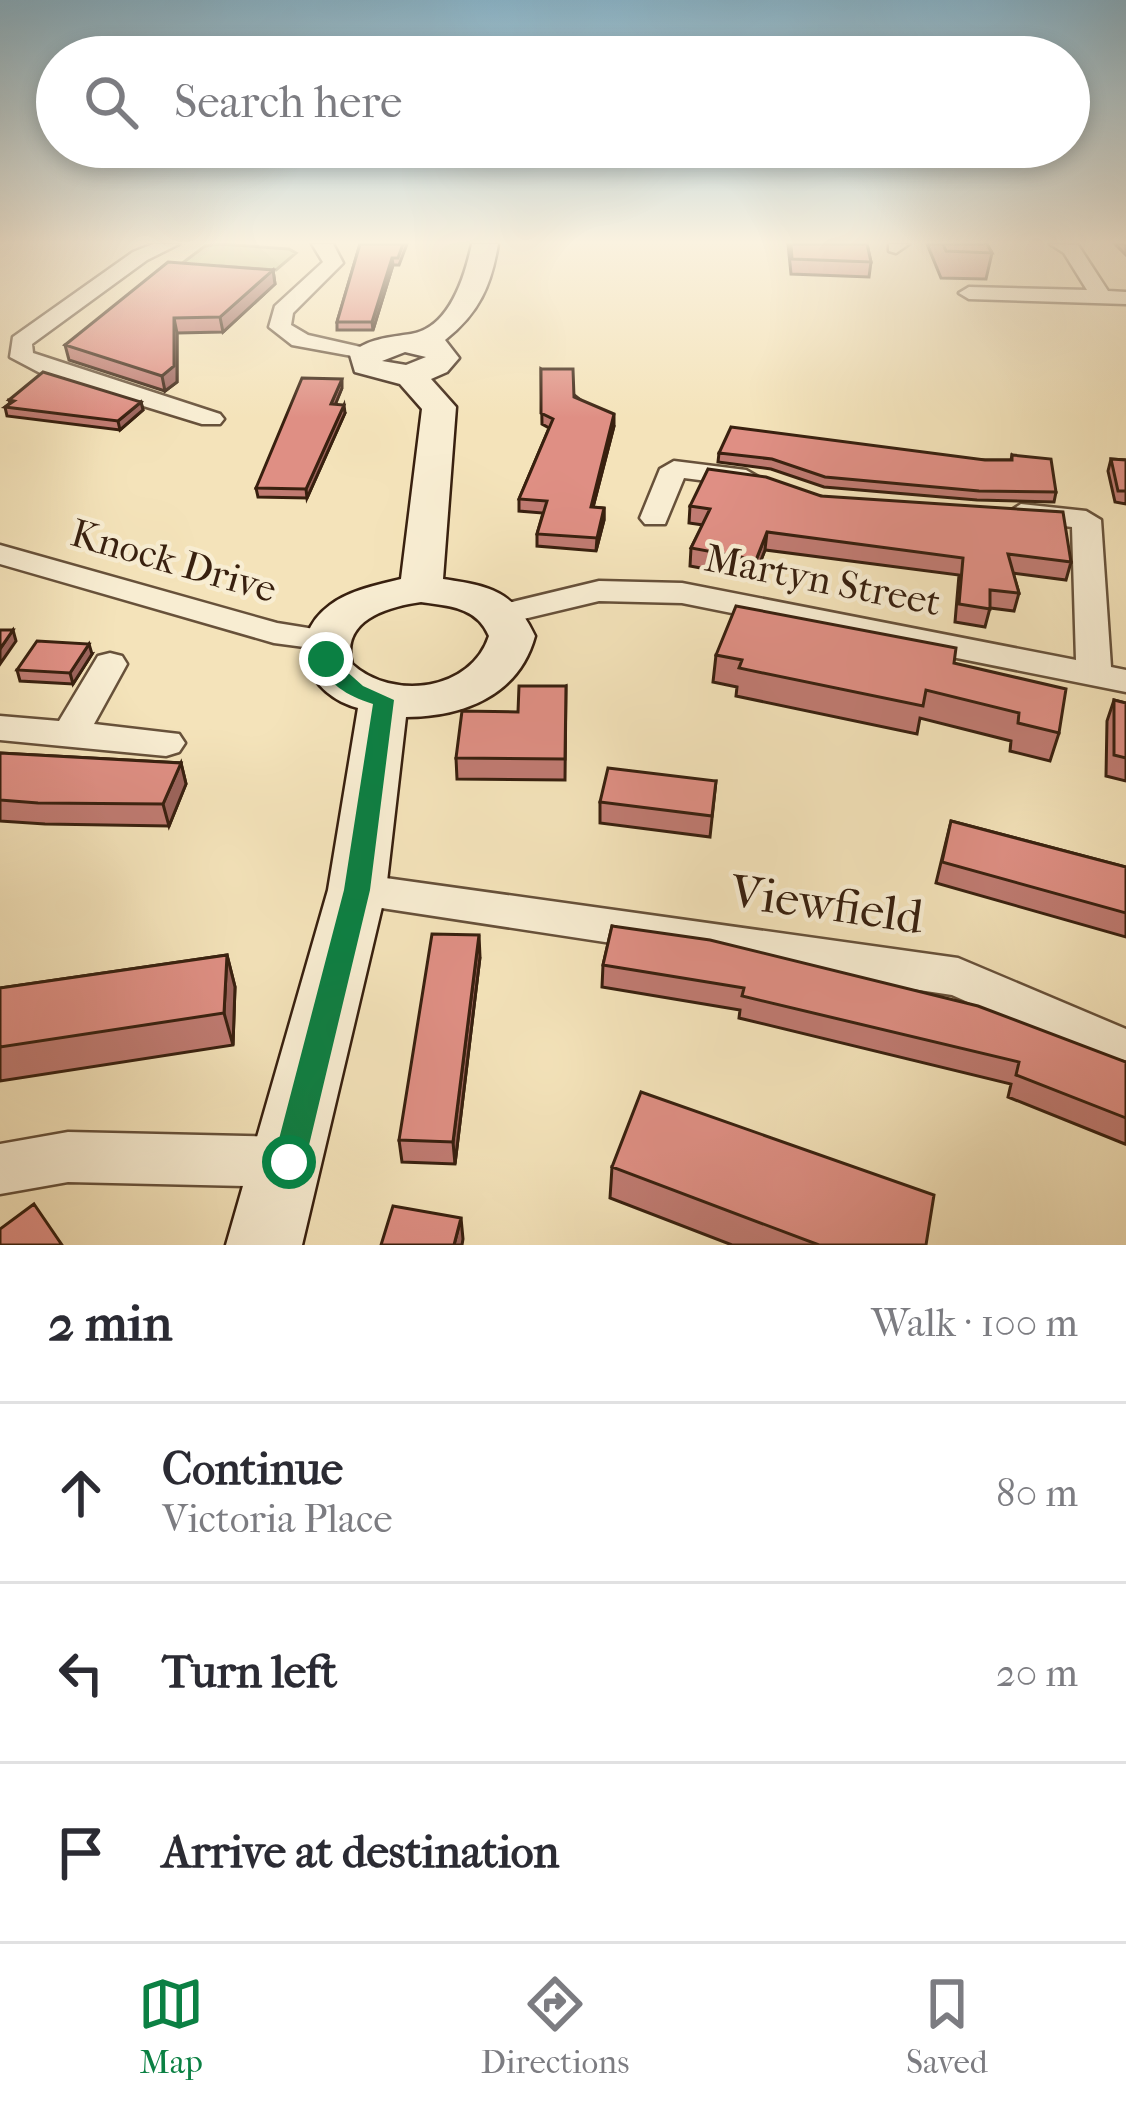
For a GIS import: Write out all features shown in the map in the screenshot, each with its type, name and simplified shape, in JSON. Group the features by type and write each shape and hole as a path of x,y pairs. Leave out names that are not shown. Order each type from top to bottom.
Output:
{"street":[{"path":"76,302 21,342 22,357 53,371 211,419"},
{"path":"293,302 284,311 280,327 300,340 366,355 366,365 376,371 415,359 470,302"},
{"path":"415,359 439,407 421,589"},
{"path":"655,518 674,470 770,482"},
{"path":"998,512 1086,520 1110,678"},
{"name":"Knock Drive","path":"0,554 274,632 327,640"},
{"path":"421,589 469,595 503,614 513,632 513,651 502,670 480,686 434,700 384,700 356,691 336,677 326,659 327,640 351,611 384,596 421,589"},
{"name":"Martyn Street","path":"503,614 599,591 682,593 1110,678"},
{"path":"70,734 110,664"},
{"path":"264,1245 357,890 384,700"},
{"path":"0,728 166,743"},
{"name":"Viewfield","path":"357,890 958,977 1126,1052"},
{"path":"0,1169 68,1157 289,1162"}],"building":[{"path":"118,302 237,302 220,317 174,318 174,366 162,376 65,345"},
{"path":"343,302 378,302 372,322 337,322"},
{"path":"541,369 573,369 574,397 614,414 591,507 604,508 597,538 537,534 547,501 519,499 553,419 541,413"},
{"path":"43,372 141,402 118,421 5,407"},
{"path":"302,378 342,379 331,404 344,405 306,489 256,488"},
{"path":"731,427 985,460 1012,460 1012,455 1051,459 1056,492 979,491 825,477 772,459 719,453"},
{"path":"1111,459 1126,460 1126,491 1118,491"},
{"path":"708,469 766,477 821,496 1063,512 1071,562 1008,554 1019,593 990,590 990,609 959,604 963,558 767,532 756,560 691,548 710,509 690,506"},
{"path":"736,606 956,648 954,663 1066,689 1059,733 1018,723 1019,713 926,690 923,706 739,668 742,660 716,655"},
{"path":"0,630 13,630 0,649"},
{"path":"37,641 89,644 70,673 17,670"},
{"path":"519,686 566,686 565,759 456,758 462,711 518,712"},
{"path":"1114,700 1126,703 1126,758 1114,755"},
{"path":"0,753 181,763 163,804 38,803 0,800"},
{"path":"608,768 716,781 712,816 600,802"},
{"path":"951,821 1126,867 1126,913 942,862"},
{"path":"612,926 710,940 978,1006 1126,1062 1126,1118 1016,1075 1019,1062 742,996 744,988 603,965"},
{"path":"432,934 479,935 453,1142 399,1140"},
{"path":"227,955 224,1013 0,1047 0,988"},
{"path":"641,1092 934,1195 926,1245 819,1245 612,1167"},
{"path":"34,1204 62,1245 0,1245 0,1229"},
{"path":"393,1206 461,1218 454,1245 381,1245"}],"route":[{"path":"289,1162 357,890 384,700 356,691 336,677 326,659"}]}
